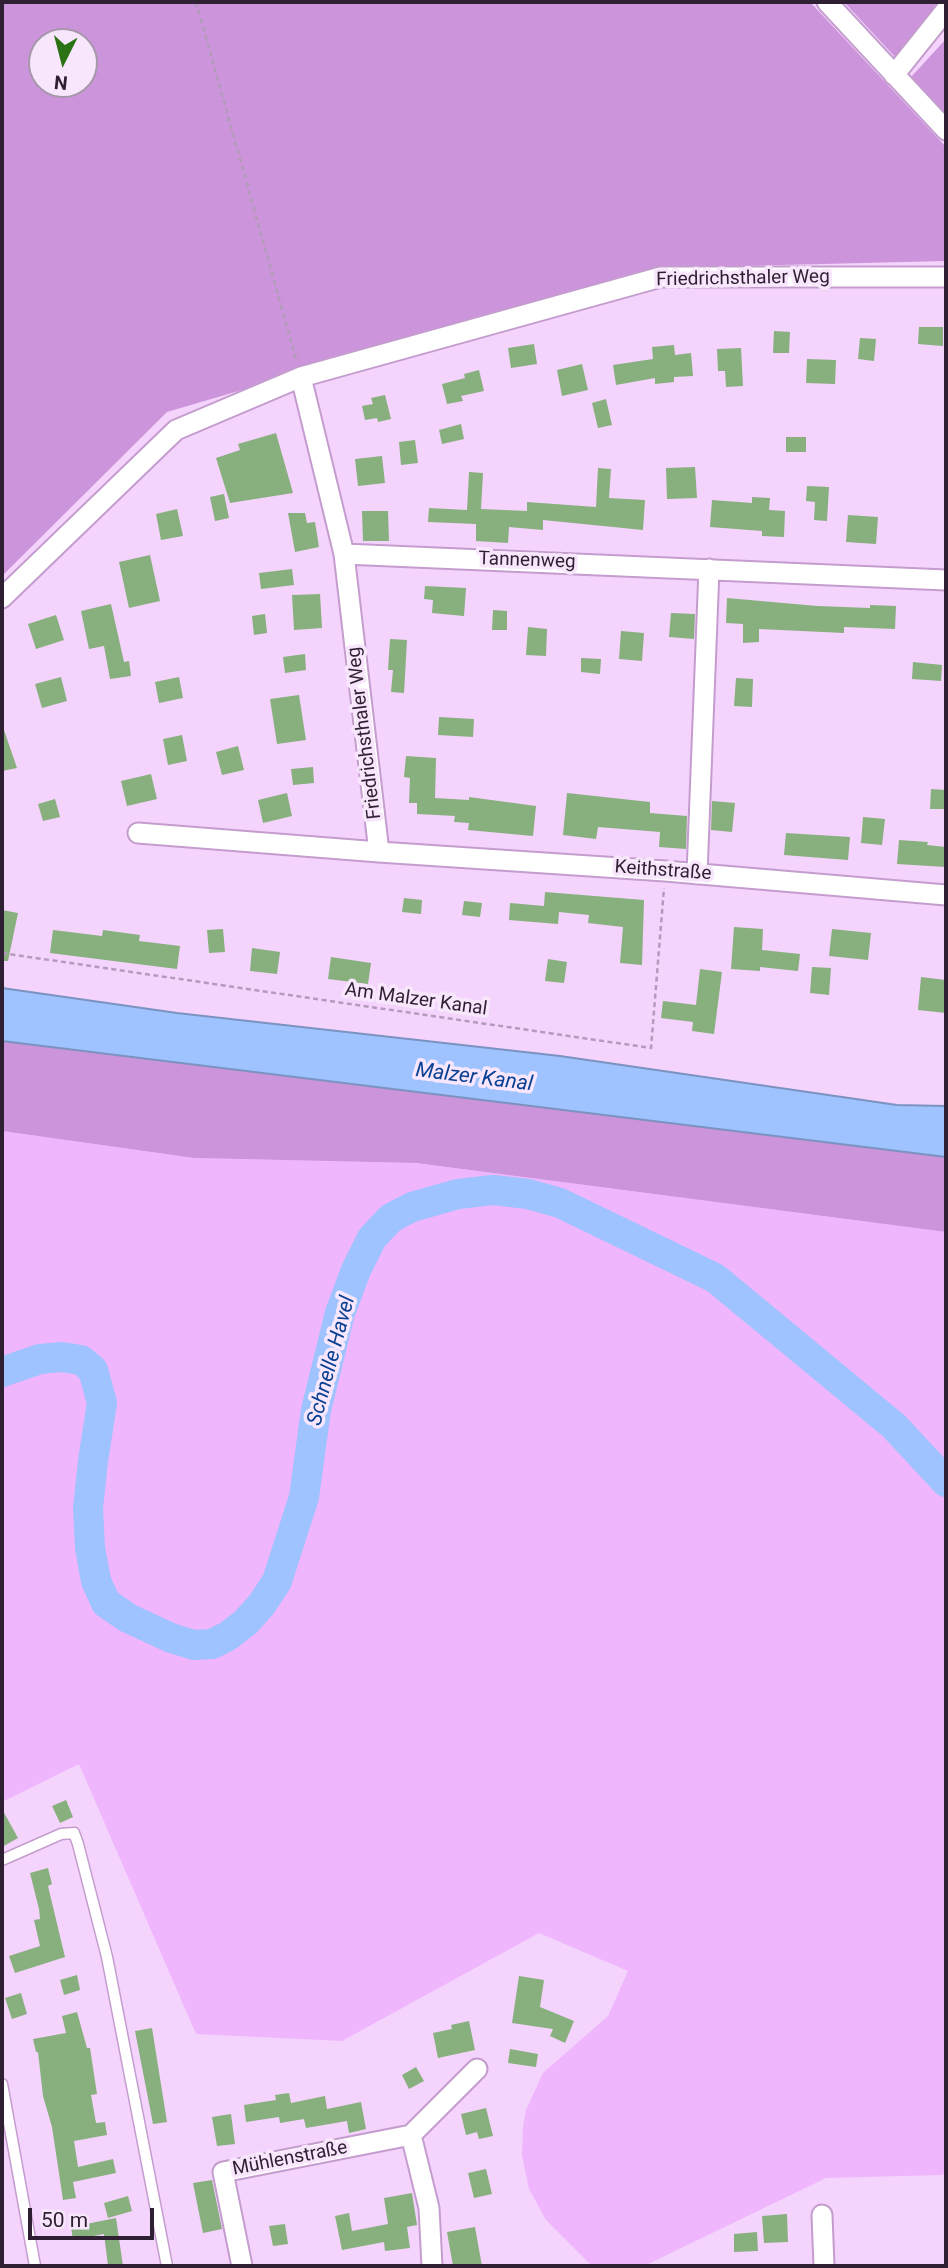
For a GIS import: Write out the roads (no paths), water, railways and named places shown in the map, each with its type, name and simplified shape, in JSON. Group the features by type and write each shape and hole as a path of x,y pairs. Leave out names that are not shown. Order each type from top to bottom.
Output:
{"street":[{"path":"827,2 946,130"},
{"path":"894,75 946,10"},
{"name":"Friedrichsthaler Weg","path":"2,598 176,430 301,377 660,277 946,277"},
{"name":"Friedrichsthaler Weg","path":"301,377 344,554 379,852"},
{"name":"Tannenweg","path":"344,554 946,580"},
{"path":"697,874 709,569"},
{"path":"138,832 379,852"},
{"name":"Keithstraße","path":"379,852 665,871 946,895"},
{"path":"432,2266 429,2208 411,2135 477,2068"},
{"name":"Mühlenstraße","path":"242,2266 223,2172 411,2135"},
{"path":"822,2215 824,2266"}],"lane":[{"path":"2,1860 61,1834 74,1833 107,1957 167,2266"},
{"path":"2,2084 35,2266"}],"water":[{"name":"Malzer Kanal","path":"2,988 177,1013 560,1056 897,1105 946,1106 946,1157 2,1041"}],"waterway":[{"name":"Schnelle Havel","path":"2,1372 40,1359 62,1357 81,1360 93,1370 102,1403 88,1508 90,1548 96,1581 106,1603 128,1618 171,1638 194,1645 212,1644 228,1636 246,1622 277,1581 304,1497 316,1410 340,1313 356,1270 372,1238 391,1218 412,1207 458,1194 493,1190 528,1194 560,1203 715,1278 894,1426 946,1482"}]}
